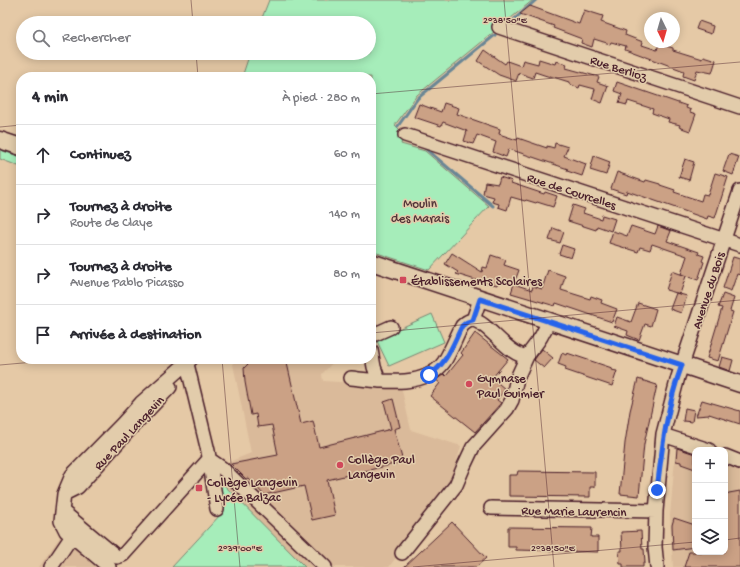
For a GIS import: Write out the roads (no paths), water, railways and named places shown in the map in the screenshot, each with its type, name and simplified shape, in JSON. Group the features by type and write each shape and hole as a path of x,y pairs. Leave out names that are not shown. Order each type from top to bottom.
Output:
{"main road":[{"path":"0,140 16,145"},
{"path":"376,264 740,384"}],"street":[{"name":"Rue Berlioz","path":"499,27 740,108"},
{"name":"Rue de Courcelles","path":"405,135 740,245"},
{"name":"Avenue du Bois","path":"657,567 655,546 656,511 663,435 678,377 740,191"},
{"path":"473,320 480,299"},
{"path":"351,378 398,382 429,375 437,370 444,361 462,326 473,320 515,352 527,356"},
{"path":"402,553 456,485 473,448 507,409 512,400 517,378 527,356 545,332 548,321"},
{"path":"376,334 391,327"},
{"path":"376,362 378,381"},
{"name":"Rue Paul Langevin","path":"109,567 66,531 60,521 64,494 72,475 113,434 141,402 185,364"},
{"path":"190,364 209,459 217,509"},
{"path":"663,435 700,447"},
{"path":"728,457 740,462"},
{"path":"62,511 117,557 123,555 209,459"},
{"path":"209,459 219,466 325,567"},
{"name":"Rue Marie Laurencin","path":"491,508 656,511"},
{"path":"51,567 72,536"}],"waterway":[{"path":"509,24 536,0"},
{"path":"398,126 418,98 495,35"},
{"path":"425,148 493,206"}],"place":[{"name":"Établissements Scolaires","path":"403,280"},
{"name":"Gymnase Paul Guimier","path":"469,384"},
{"name":"Collège Paul Langevin","path":"340,465"},
{"name":"Collège Langevin - Lycée Balzac","path":"199,488"}],"park label":[{"name":"Moulin des Marais","path":"420,210"}]}
